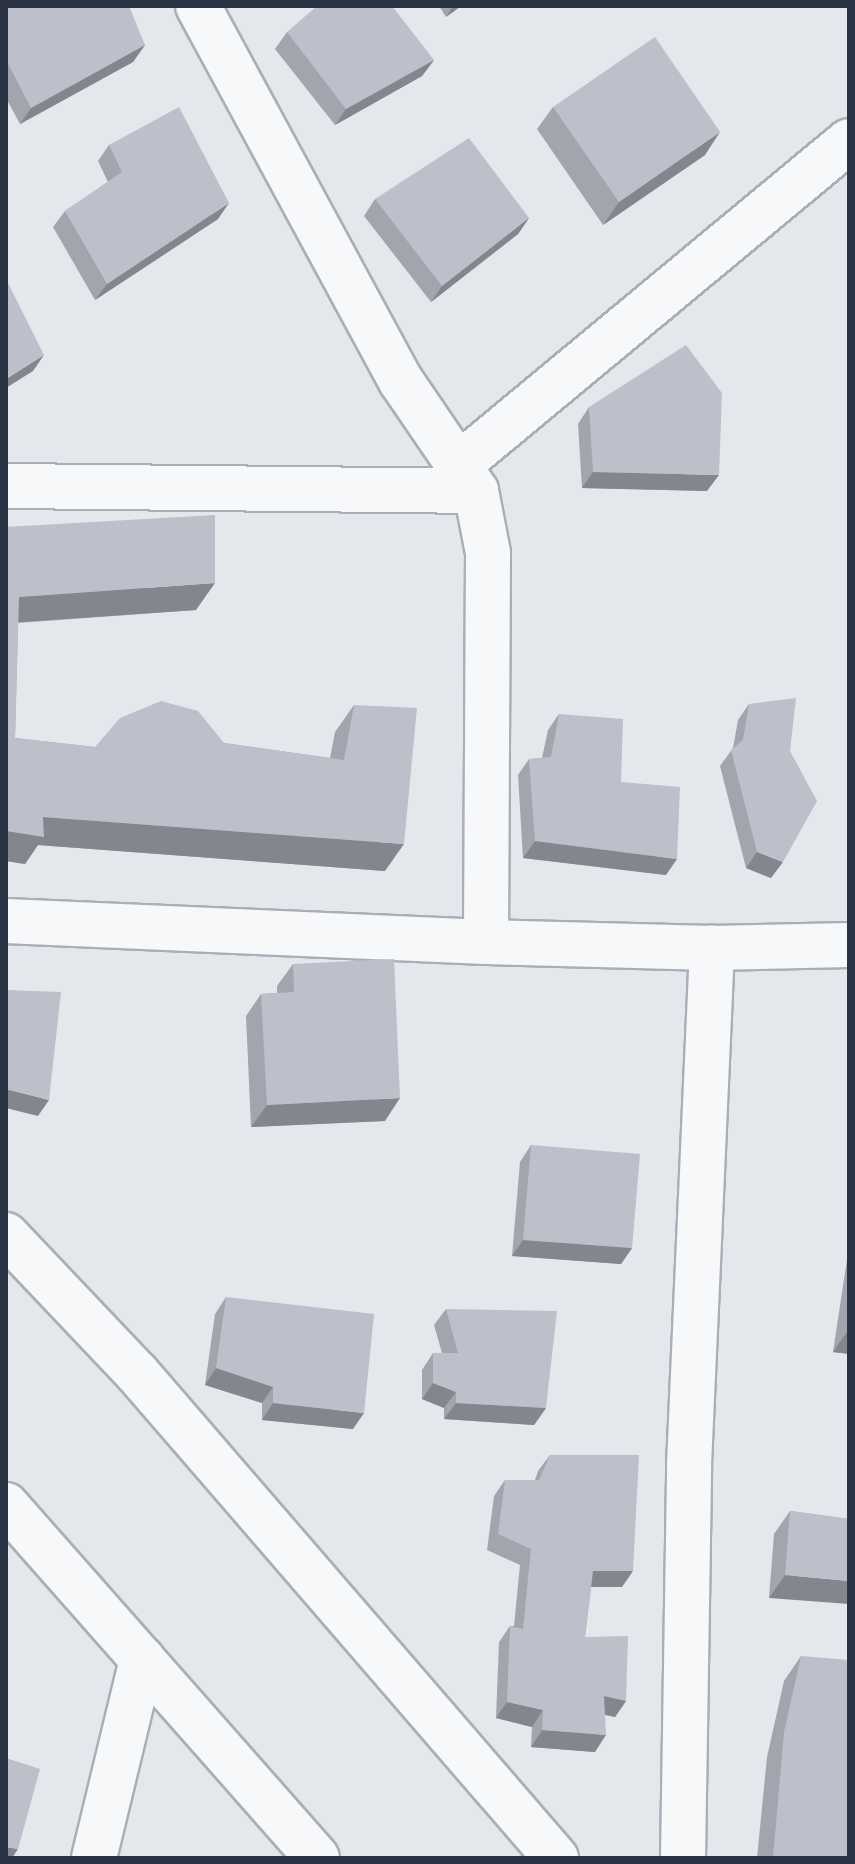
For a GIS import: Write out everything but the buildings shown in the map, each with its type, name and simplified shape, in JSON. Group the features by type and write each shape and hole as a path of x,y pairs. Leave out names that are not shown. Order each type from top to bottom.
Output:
{"street":[{"path":"198,6 401,381 468,477 488,553 486,942"},
{"path":"6,486 468,477 849,141"},
{"path":"6,921 486,942 712,948 849,945"},
{"path":"683,1858 689,1465 712,948"},
{"path":"6,1235 137,1373 556,1858"},
{"path":"6,1505 317,1858"},
{"path":"94,1858 142,1659"}]}
